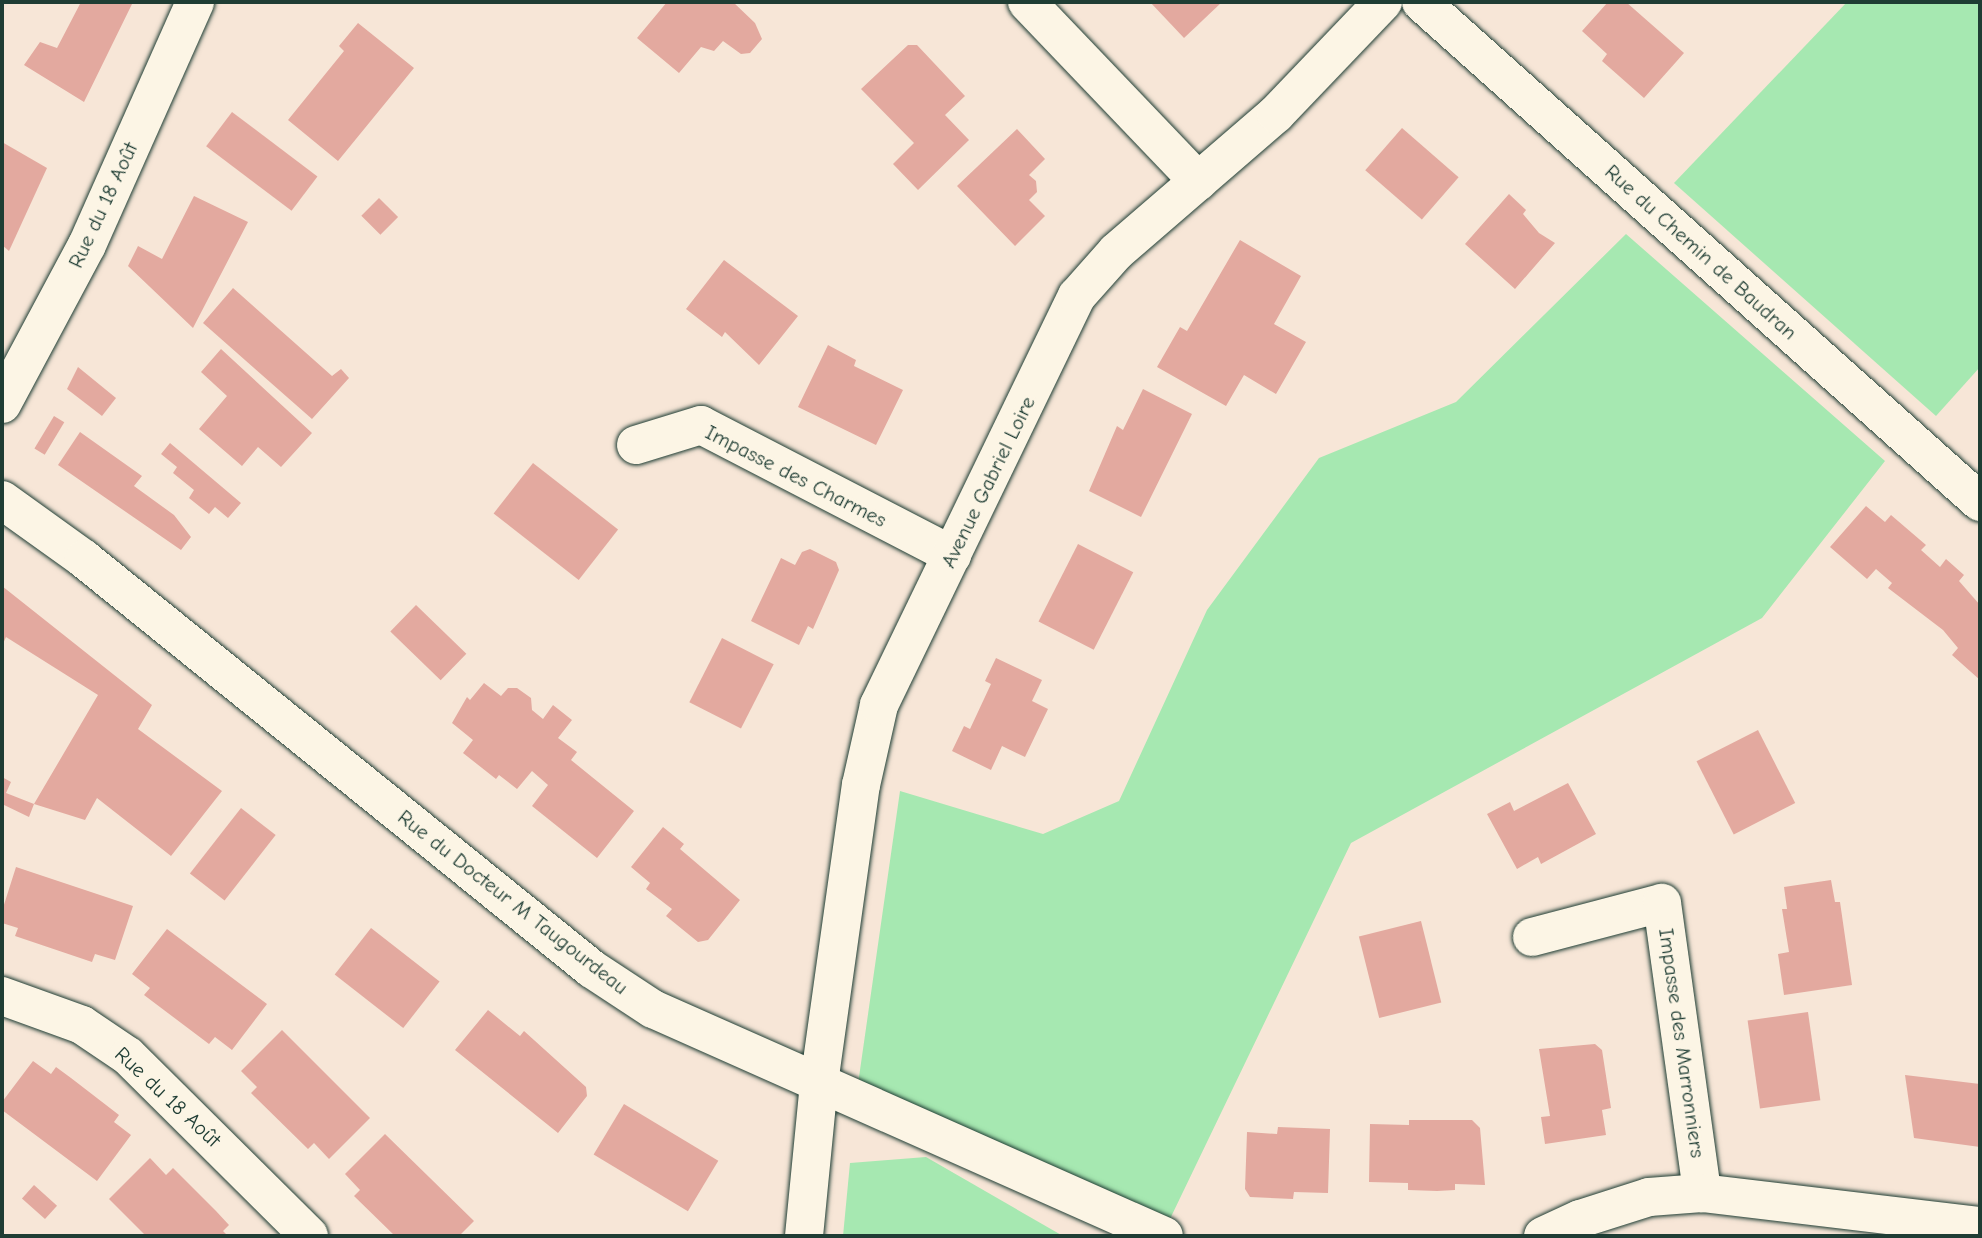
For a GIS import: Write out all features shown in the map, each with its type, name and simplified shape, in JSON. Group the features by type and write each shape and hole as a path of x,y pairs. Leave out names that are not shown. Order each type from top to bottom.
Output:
{"street":[{"name":"Rue du 18 Août","path":"2,404 87,245 195,2"},
{"path":"1027,2 1198,181"},
{"name":"Avenue Gabriel Loire","path":"804,1236 818,1083 867,745 879,705 1077,296 1116,253 1276,114 1383,2"},
{"name":"Rue du Chemin de Baudran","path":"1421,2 1980,502"},
{"name":"Impasse des Charmes","path":"636,445 701,425 952,555"},
{"name":"Rue du Docteur M Taugourdeau","path":"2,500 84,559 593,969 653,1009 1164,1236"},
{"name":"Impasse des Marronniers","path":"1532,937 1662,902 1702,1193"},
{"name":"Rue du 18 Août","path":"2,996 82,1025 128,1056 309,1236"},
{"path":"1543,1236 1580,1219 1649,1197 1702,1193 1980,1226"}],"green space":[{"path":"1847,2 1980,2 1980,367 1936,416 1674,183"},
{"path":"1626,234 1885,461 1762,618 1351,843 1169,1221 858,1084 900,791 1043,834 1119,801 1207,610 1319,458 1456,402"},
{"path":"926,1157 1063,1236 843,1236 850,1163"}],"building":[{"path":"81,2 133,2 84,102 24,65 40,42 57,48"},
{"path":"667,2 733,2 755,23 762,39 750,53 741,54 723,41 714,51 701,47 679,73 637,38"},
{"path":"1150,2 1222,2 1184,38"},
{"path":"1608,2 1626,2 1684,53 1644,98 1602,61 1607,54 1582,31"},
{"path":"358,23 414,68 338,161 288,120 344,51 339,46"},
{"path":"908,45 917,45 965,96 945,115 969,140 918,190 893,164 914,143 861,89"},
{"path":"232,112 317,176 292,211 206,146"},
{"path":"1402,128 1459,177 1422,219 1365,170"},
{"path":"1017,129 1045,159 1029,175 1036,181 1037,192 1029,200 1045,216 1015,246 957,186"},
{"path":"2,142 47,168 9,251 2,245"},
{"path":"1509,194 1526,210 1523,214 1539,233 1555,243 1515,289 1465,244"},
{"path":"194,196 248,222 193,328 128,266 138,246 162,259"},
{"path":"379,198 398,217 380,235 361,216"},
{"path":"1240,240 1301,276 1274,324 1306,342 1276,394 1244,375 1226,406 1157,367 1180,327 1187,331"},
{"path":"724,260 798,316 759,365 725,332 722,337 686,309"},
{"path":"233,288 332,376 341,369 349,378 312,419 203,323"},
{"path":"828,345 856,360 854,366 903,390 876,445 798,407"},
{"path":"221,349 312,433 281,467 258,447 242,466 199,429 227,396 201,372"},
{"path":"78,367 116,398 102,416 67,389"},
{"path":"1143,389 1192,414 1141,517 1089,491 1117,426 1123,430"},
{"path":"54,416 64,422 45,455 34,449"},
{"path":"80,432 142,476 134,486 174,515 191,537 181,550 58,465"},
{"path":"170,443 241,503 228,518 215,507 209,514 189,498 194,490 173,473 177,467 161,454"},
{"path":"533,463 618,529 579,580 494,513"},
{"path":"1866,506 1885,522 1891,515 1926,545 1921,550 1940,567 1946,559 1964,575 1959,581 1980,605 1980,680 1952,655 1958,648 1943,630 1888,588 1892,583 1876,569 1867,579 1830,547"},
{"path":"1078,544 1133,572 1094,650 1039,622"},
{"path":"810,549 836,562 839,570 813,629 808,626 799,645 751,621 781,558 795,565 802,552"},
{"path":"2,586 152,705 138,729 222,791 171,856 97,798 85,820 34,804 98,695 6,637 2,646"},
{"path":"416,605 466,654 441,680 390,632"},
{"path":"722,638 774,664 741,728 689,702"},
{"path":"996,658 1042,680 1032,701 1048,709 1025,757 1002,746 991,770 952,751 964,726 970,729 991,684 985,681"},
{"path":"484,683 501,696 508,688 517,688 531,698 532,710 543,719 553,705 572,720 558,738 577,752 571,760 634,811 597,858 532,806 548,785 532,771 517,789 499,775 496,779 463,753 473,740 452,723 467,697 470,700"},
{"path":"1758,730 1795,803 1734,834 1697,761"},
{"path":"2,777 11,782 6,793 34,804 29,817 2,804"},
{"path":"1568,783 1596,834 1541,864 1538,857 1517,869 1487,814 1510,802 1514,811"},
{"path":"241,808 276,835 225,900 190,873"},
{"path":"663,827 684,844 680,849 740,900 708,940 698,942 666,916 672,909 646,889 650,883 631,867"},
{"path":"16,867 133,906 115,960 95,954 92,962 15,936 18,928 2,923 2,911"},
{"path":"1831,880 1835,902 1840,902 1852,985 1784,995 1778,954 1789,952 1782,909 1787,909 1784,887"},
{"path":"1421,921 1441,1003 1379,1018 1359,936"},
{"path":"371,928 440,982 403,1028 335,974"},
{"path":"167,929 267,1004 232,1050 215,1037 209,1044 144,995 150,988 132,974"},
{"path":"488,1010 520,1036 524,1031 586,1087 587,1096 558,1133 455,1050"},
{"path":"1808,1012 1820,1100 1760,1109 1748,1020"},
{"path":"282,1030 370,1118 329,1159 314,1143 308,1149 251,1093 257,1087 241,1071"},
{"path":"1595,1044 1602,1050 1611,1108 1602,1110 1606,1135 1545,1144 1541,1117 1550,1116 1539,1049"},
{"path":"33,1061 51,1074 56,1067 71,1078 119,1115 114,1122 131,1135 97,1181 2,1110 2,1102"},
{"path":"1905,1075 1980,1084 1980,1147 1914,1138"},
{"path":"624,1104 718,1161 688,1211 594,1155"},
{"path":"1409,1120 1472,1120 1480,1128 1485,1185 1455,1184 1455,1190 1437,1191 1408,1190 1408,1183 1369,1182 1370,1124 1409,1125"},
{"path":"1278,1127 1330,1129 1328,1193 1294,1192 1293,1199 1250,1197 1245,1189 1247,1132 1277,1134"},
{"path":"385,1134 474,1221 459,1236 395,1236 354,1196 360,1190 345,1174"},
{"path":"150,1158 166,1175 173,1168 216,1211 229,1225 223,1231 228,1236 146,1236 109,1199"},
{"path":"34,1185 57,1206 45,1219 22,1198"}]}
